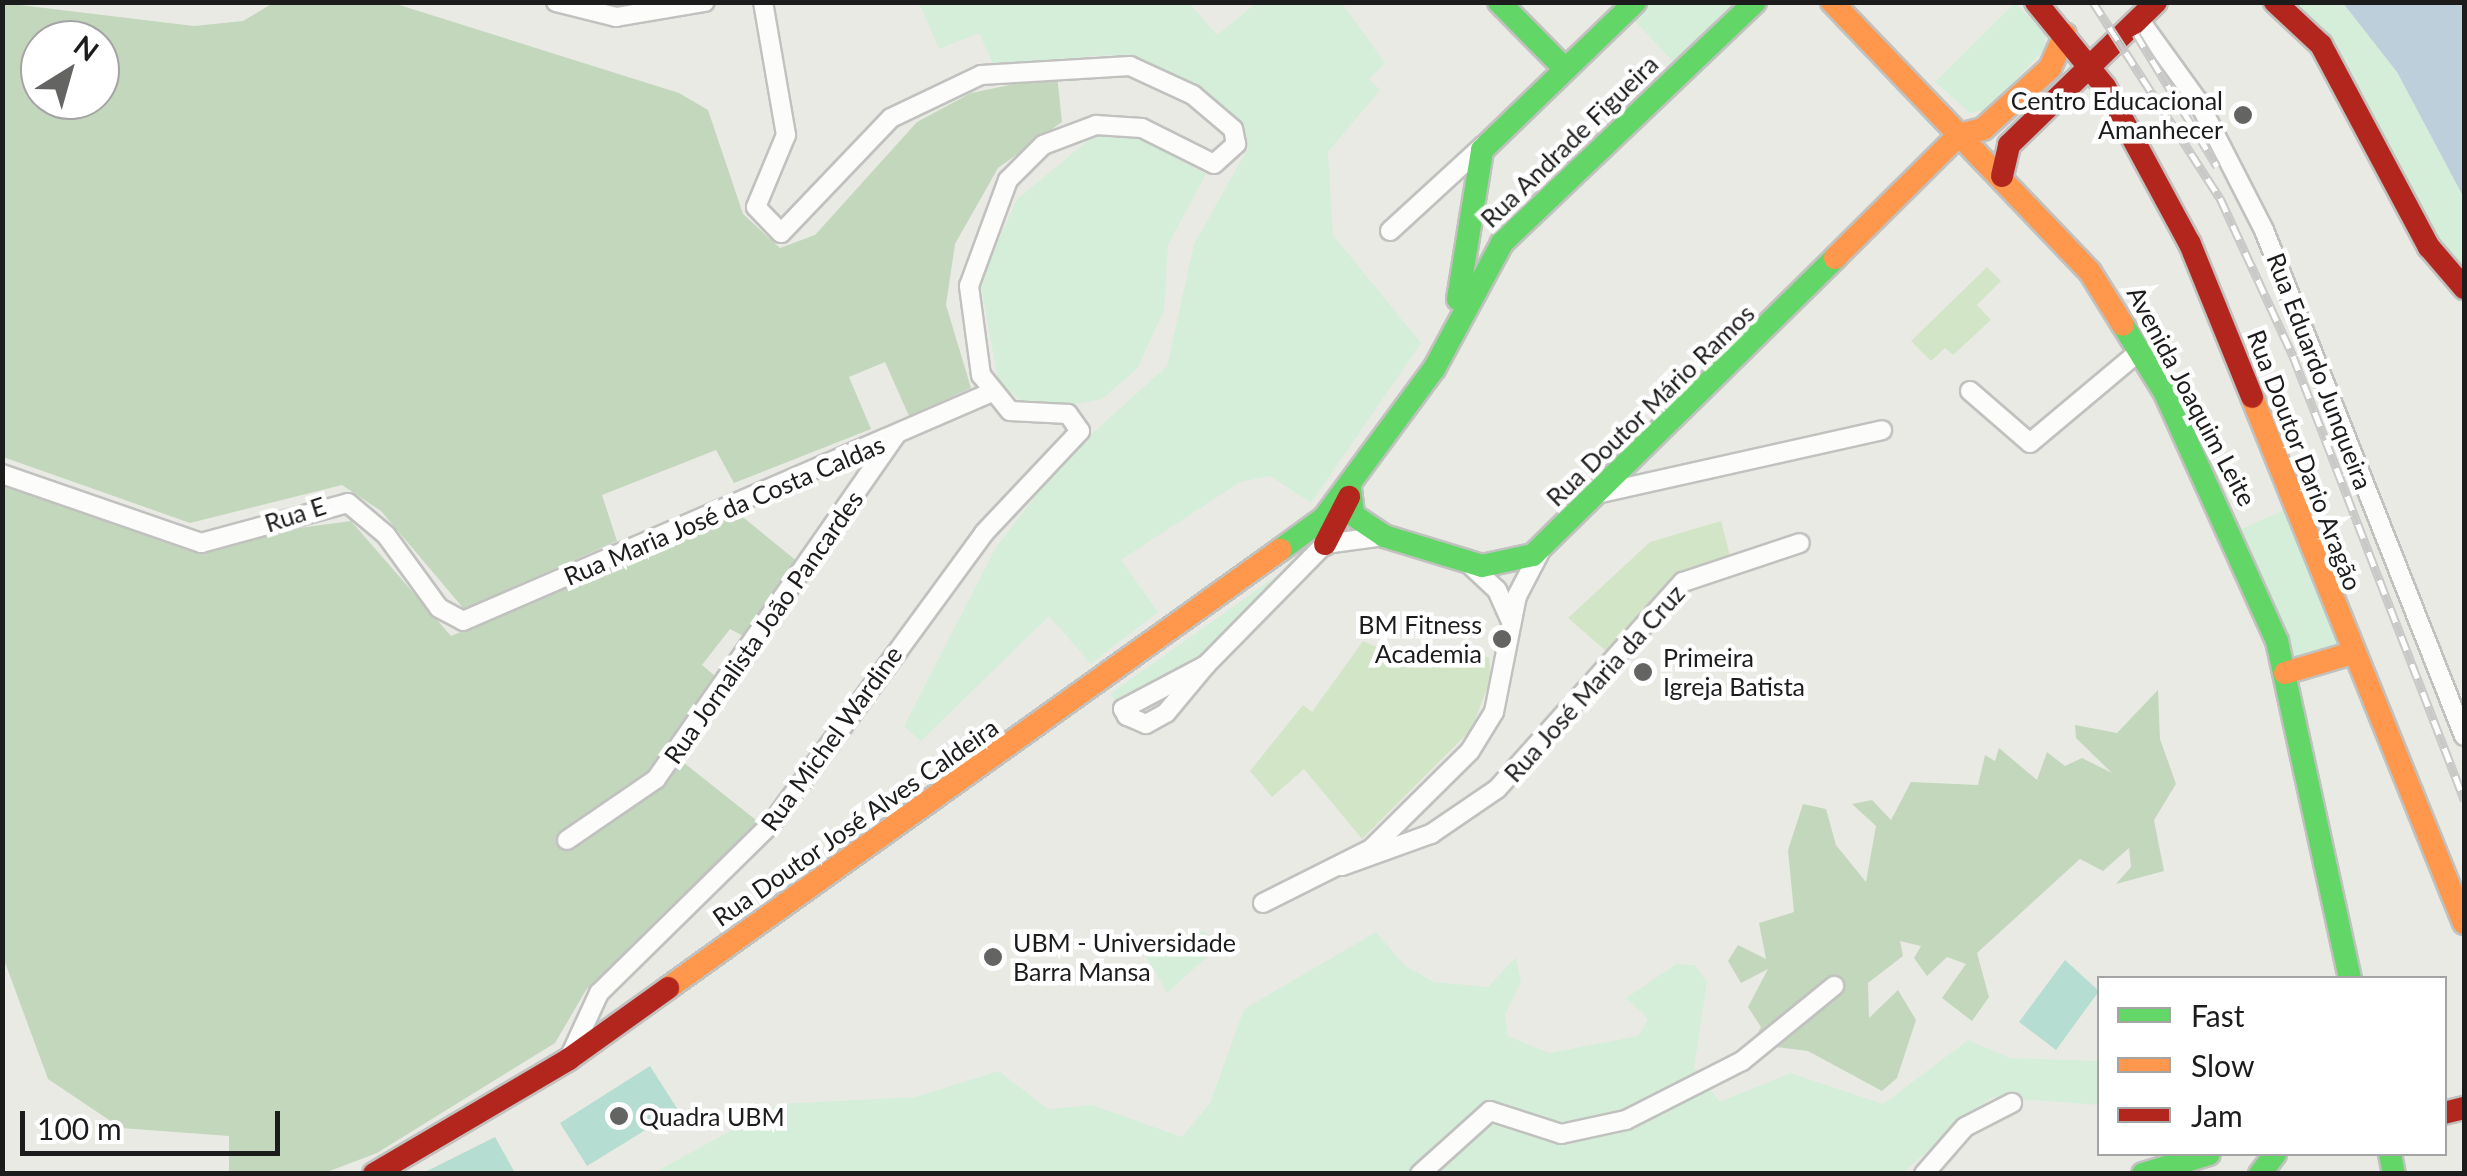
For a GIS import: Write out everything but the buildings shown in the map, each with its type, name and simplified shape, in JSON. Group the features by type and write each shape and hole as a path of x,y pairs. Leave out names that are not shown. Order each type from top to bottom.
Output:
{"street":[{"path":"556,2 616,17 705,2"},
{"path":"763,2 786,135 756,207 781,233 891,118 981,74 1094,62 1145,70 1233,129 1224,162 1119,124 1081,129 1031,154 989,213 970,286 973,346 990,394"},
{"path":"1499,2 1564,69"},
{"path":"1390,231 1635,2"},
{"name":"Rua Andrade Figueira","path":"1349,493 1450,340 1502,243 1754,2"},
{"name":"Avenida Joaquim Leite","path":"1832,2 2002,176 2100,285 2142,350 2260,593 2285,673 2350,976"},
{"name":"Rua Doutor Dario Aragão","path":"2036,2 2091,67 2190,244 2349,654 2464,923"},
{"path":"2002,176 2009,145 2141,22 2156,2"},
{"path":"2253,2 2298,20"},
{"path":"2276,2 2298,20 2349,95 2429,247 2464,288"},
{"name":"Rua Eduardo Junqueira","path":"2141,22 2207,116 2264,230 2464,736"},
{"name":"Rua Doutor Mário Ramos","path":"1364,528 1469,564 1512,565 1544,546 1959,135 1988,125 2050,68 2065,34"},
{"path":"1450,340 1472,174 1488,141"},
{"path":"1970,391 2030,444 2142,350"},
{"name":"Rua Maria José da Costa Caldas","path":"458,620 990,394"},
{"name":"Rua Michel Wardine","path":"569,1058 599,994 772,823 984,533 1080,431 1073,416 1021,415 990,394"},
{"path":"1601,493 1882,430"},
{"name":"Rua Jornalista João Pancardes","path":"567,840 656,779 897,435"},
{"name":"Rua E","path":"2,474 201,543 348,502 458,620"},
{"path":"1349,493 1364,528"},
{"name":"Rua Doutor José Alves Caldeira","path":"374,1174 569,1058 1300,537 1349,493"},
{"path":"1300,537 1364,528"},
{"path":"1206,665 1324,544 1364,528"},
{"path":"1324,544 1364,528"},
{"name":"Rua José Maria da Cruz","path":"1264,902 1389,843 1457,819 1508,778 1683,582 1800,543"},
{"name":"Rua José Maria da Cruz","path":"1389,843 1486,730 1511,622 1544,546"},
{"path":"1469,564 1497,590 1511,622"},
{"path":"2285,673 2349,654"},
{"path":"1420,1174 1490,1111 1561,1134 1626,1120 1742,1060 1834,986"},
{"path":"1924,1174 1965,1127 2012,1103"},
{"path":"2161,1172 2204,1156"}],"green space":[{"path":"3,3 194,26 243,21 273,3 393,3 679,93 708,110 743,214 780,248 815,235 917,122 971,93 1057,75 1062,122 998,168 955,244 946,305 971,388 909,416 885,362 849,377 871,429 734,483 716,450 602,495 617,541 464,609 381,511 342,485 190,523 3,457"},
{"path":"919,3 1189,3 1217,35 1256,3 1342,3 1385,63 1369,79 1380,90 1328,152 1333,235 1421,343 1311,503 1270,476 1240,482 1121,560 1158,612 1091,664 1049,616 921,741 904,726 996,547 1066,457 1167,366 1194,244 1248,148 1215,102 1160,68 1110,55 993,64 979,33 939,49"},
{"path":"1640,3 1750,3 1679,68 1628,14"},
{"path":"2015,3 2045,33 2046,48 1987,110 1970,113 1935,82"},
{"path":"2289,3 2343,3 2397,72 2464,198 2464,268 2440,241 2336,43"},
{"path":"1095,135 1134,135 1206,174 1168,245 1164,310 1137,369 1102,399 1047,409 1022,403 998,380 980,281 1017,199"},
{"path":"1987,267 2001,281 1977,305 1991,320 1953,355 1945,348 1931,361 1911,341"},
{"path":"2,480 178,544 351,521 451,636 739,514 798,562 745,637 730,629 702,665 715,676 664,747 761,824 586,990 555,1043 377,1153 327,1172 229,1173 229,1136 121,1128 48,1079 3,957"},
{"path":"2286,509 2345,646 2288,668 2239,530"},
{"path":"1721,521 1730,556 1672,579 1606,651 1568,618 1650,542"},
{"path":"1279,574 1209,657 1122,707 1110,694"},
{"path":"1363,641 1395,655 1489,657 1491,677 1472,729 1362,839 1304,769 1272,797 1250,771 1303,705 1312,712"},
{"path":"2158,690 2160,739 2176,784 2154,820 2164,871 2116,884 2131,867 2129,848 2103,871 2080,859 1977,953 1989,997 1972,1021 1942,998 1966,964 1947,957 1927,976 1914,958 1921,946 1900,941 1903,956 1868,983 1869,1018 1898,990 1916,1020 1897,1078 1882,1091 1808,1051 1752,1044 1761,1027 1748,1007 1768,969 1741,983 1728,961 1738,945 1766,959 1759,923 1794,912 1788,850 1803,804 1826,809 1836,845 1866,882 1876,826 1852,804 1872,800 1891,820 1911,782 1978,785 1985,755 1995,761 1999,748 2037,780 2047,752 2065,766 2082,758 2112,773 2076,738 2075,725 2117,733"},
{"path":"1204,931 1216,949 1167,993 1146,956"},
{"path":"1376,932 1404,965 1434,982 1488,987 1516,957 1521,982 1505,1015 1508,1036 1549,1053 1638,1036 1648,1019 1626,998 1676,964 1695,965 1707,982 1694,1068 1720,1102 1790,1073 1883,1104 1968,1040 2010,1058 2097,1061 2097,1105 1992,1097 1902,1173 652,1174 779,1104 915,1097 999,1071 1048,1109 1092,1105 1182,1137 1210,1103 1244,1009"},
{"path":"2065,960 2097,989 2056,1050 2019,1022"},
{"name":"Quadra UBM","path":"650,1066 678,1110 587,1166 560,1123"},
{"path":"495,1137 515,1173 423,1173"}],"water":[{"path":"2343,3 2464,3 2464,198 2397,72"}],"railway":[{"path":"2093,2 2220,198 2293,356 2464,800"},
{"path":"2136,34 2217,166"}],"traffic: fast":[{"path":"1499,2 1565,69"},
{"path":"1458,299 1482,150 1635,2"},
{"path":"1280,550 1324,518 1434,369 1502,243 1755,2"},
{"path":"1350,489 1353,515 1384,536 1482,566 1533,555 1835,258"},
{"path":"2123,325 2165,393 2277,641 2350,976"},
{"path":"2143,1174 2202,1156"},
{"path":"2260,1174 2274,1156"},
{"path":"2390,1156 2394,1174"}],"traffic: slow":[{"path":"1832,2 2090,272 2123,325"},
{"path":"1835,258 1959,135 1983,129 2050,68 2065,34"},
{"path":"2252,397 2464,923"},
{"path":"668,988 1280,550"},
{"path":"2285,673 2349,654"}],"traffic: jam":[{"path":"2036,2 2105,87 2190,244 2252,397"},
{"path":"2002,176 2009,145 2156,2"},
{"path":"2275,2 2321,45 2429,247 2464,288"},
{"path":"1325,544 1349,497"},
{"path":"374,1174 569,1059 668,988"},
{"path":"2447,1112 2464,1108"}],"place":[{"name":"Centro Educacional Amanhecer","path":"2243,115"},
{"name":"BM Fitness Academia","path":"1502,639"},
{"name":"Primeira Igreja Batista","path":"1643,672"},
{"name":"UBM - Universidade Barra Mansa","path":"993,957"},
{"name":"Quadra UBM","path":"619,1116"}]}
